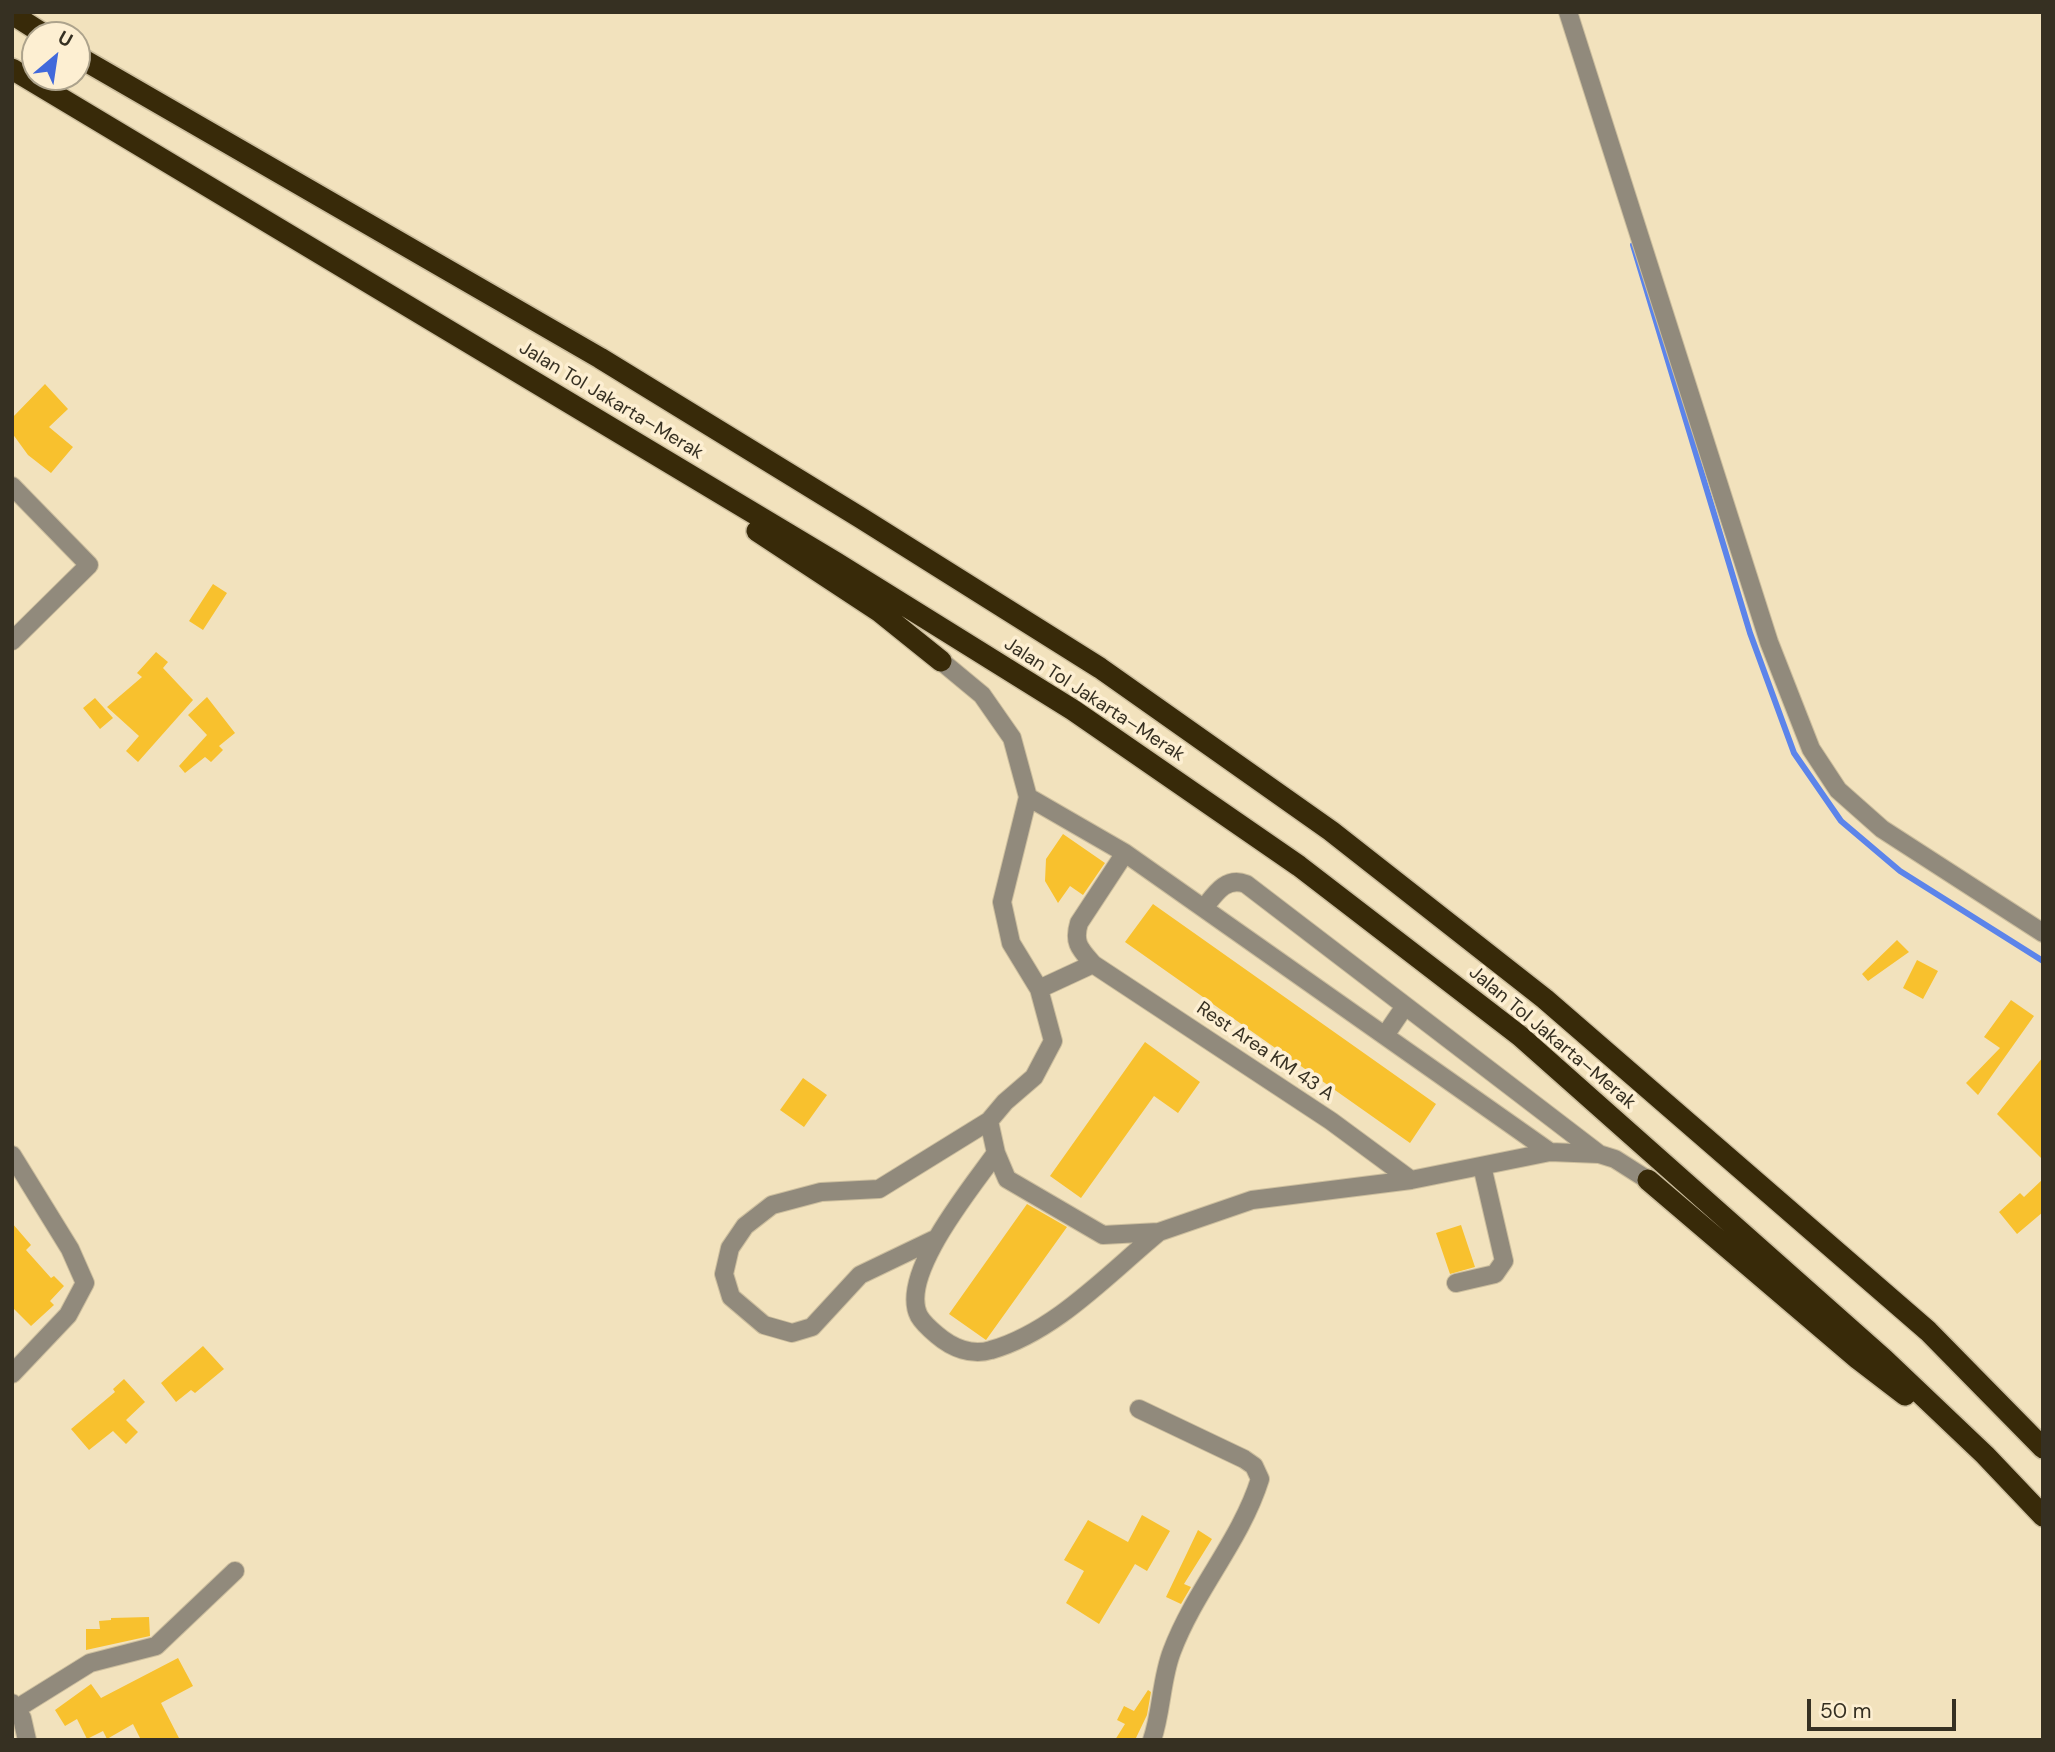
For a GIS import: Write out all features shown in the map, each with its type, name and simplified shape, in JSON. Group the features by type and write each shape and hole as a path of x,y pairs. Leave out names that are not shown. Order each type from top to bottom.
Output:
{"highway":[{"name":"Jalan Tol Jakarta–Merak","path":"91,64 600,358 861,518 1100,668 1331,831 1545,999 1927,1331 2043,1448"},
{"name":"Jalan Tol Jakarta–Merak","path":"12,69 578,407 1073,710 1299,866 1520,1036 1884,1359 1985,1455 2043,1516"},
{"path":"578,407 880,612 941,661"},
{"path":"1648,1180 1858,1359 1985,1455"}],"street":[{"path":"1568,12 1769,642 1811,749 1838,790 1882,829 2043,933"},
{"path":"12,486 89,565 12,641"},
{"path":"935,1239 860,1275 812,1327 792,1333 764,1325 731,1297 724,1274 730,1248 745,1227 772,1205 821,1192 879,1189 989,1121 1005,1102 1034,1077 1053,1041 1038,989 1011,943 1002,902 1028,797 1012,738 982,695 941,661"},
{"path":"1028,797 1125,853 1386,1034 1550,1152"},
{"name":"Rest Area KM 43 A","path":"1125,853 1079,923 1076,943 1093,964 1331,1121 1410,1180"},
{"path":"1204,908 1219,889 1234,881 1246,884 1599,1154"},
{"path":"1038,989 1093,964"},
{"path":"1386,1034 1405,1006"},
{"path":"989,1121 996,1153 1007,1179 1103,1235 1159,1232 1252,1200 1410,1180 1550,1152 1599,1154 1615,1159 1648,1180"},
{"path":"996,1153 935,1239 919,1276 916,1305 919,1317 941,1338 972,1353 992,1350 1046,1324 1159,1232"},
{"path":"12,1155 70,1249 85,1283 68,1315 12,1374"},
{"path":"1456,1283 1495,1273 1504,1261 1482,1166"},
{"path":"1139,1409 1254,1466 1260,1479 1243,1520 1203,1587 1171,1652 1152,1740"},
{"path":"27,1740 22,1718 14,1706 90,1663 156,1646 234,1571"}],"building":[{"path":"45,384 68,409 49,427 73,447 51,473 28,455 12,433 12,418"},
{"path":"213,584 227,593 203,630 189,621"},
{"path":"156,652 168,662 163,668 193,700 138,762 126,751 139,736 107,707 142,677 137,673"},
{"path":"207,697 235,733 219,746 223,750 211,762 205,757 185,773 179,766 207,735 188,715"},
{"path":"95,698 113,718 100,729 83,708"},
{"path":"1063,834 1105,863 1083,895 1070,886 1058,903 1045,881 1046,859"},
{"path":"1153,904 1436,1104 1410,1143 1125,942"},
{"path":"1897,940 1909,952 1868,981 1862,974"},
{"path":"1917,960 1938,971 1923,999 1903,988"},
{"path":"2011,1000 2034,1016 1978,1095 1966,1083 2000,1048 1984,1037"},
{"path":"1145,1042 1200,1082 1178,1113 1154,1096 1081,1198 1050,1176"},
{"path":"2043,1057 2043,1160 1997,1114"},
{"path":"803,1078 827,1095 804,1127 780,1110"},
{"path":"2043,1179 2043,1212 2017,1234 1999,1212 2020,1193 2024,1197"},
{"path":"1027,1204 1067,1227 986,1340 949,1314"},
{"path":"12,1223 31,1245 26,1250 51,1278 54,1276 64,1286 50,1301 54,1305 31,1326 12,1307"},
{"path":"1461,1225 1475,1267 1450,1274 1436,1233"},
{"path":"203,1346 224,1369 195,1393 191,1390 176,1402 161,1383"},
{"path":"124,1379 145,1402 126,1420 138,1432 126,1444 113,1431 89,1450 71,1429 115,1392 113,1389"},
{"path":"1142,1515 1170,1531 1147,1571 1135,1564 1099,1624 1066,1603 1084,1571 1064,1560 1088,1520 1128,1542"},
{"path":"1198,1530 1212,1539 1184,1584 1191,1587 1181,1604 1166,1597"},
{"path":"149,1617 150,1636 86,1650 86,1629 100,1629 99,1621"},
{"path":"178,1658 193,1686 161,1703 180,1740 141,1740 133,1724 107,1739 103,1731 87,1739 77,1719 65,1726 55,1710 91,1684 101,1698"},
{"path":"1148,1690 1151,1692 1147,1715 1135,1740 1115,1740 1125,1724 1117,1720 1124,1706 1134,1711"}],"waterway":[{"path":"1633,245 1750,633 1794,753 1841,821 1900,871 2043,961"}]}
